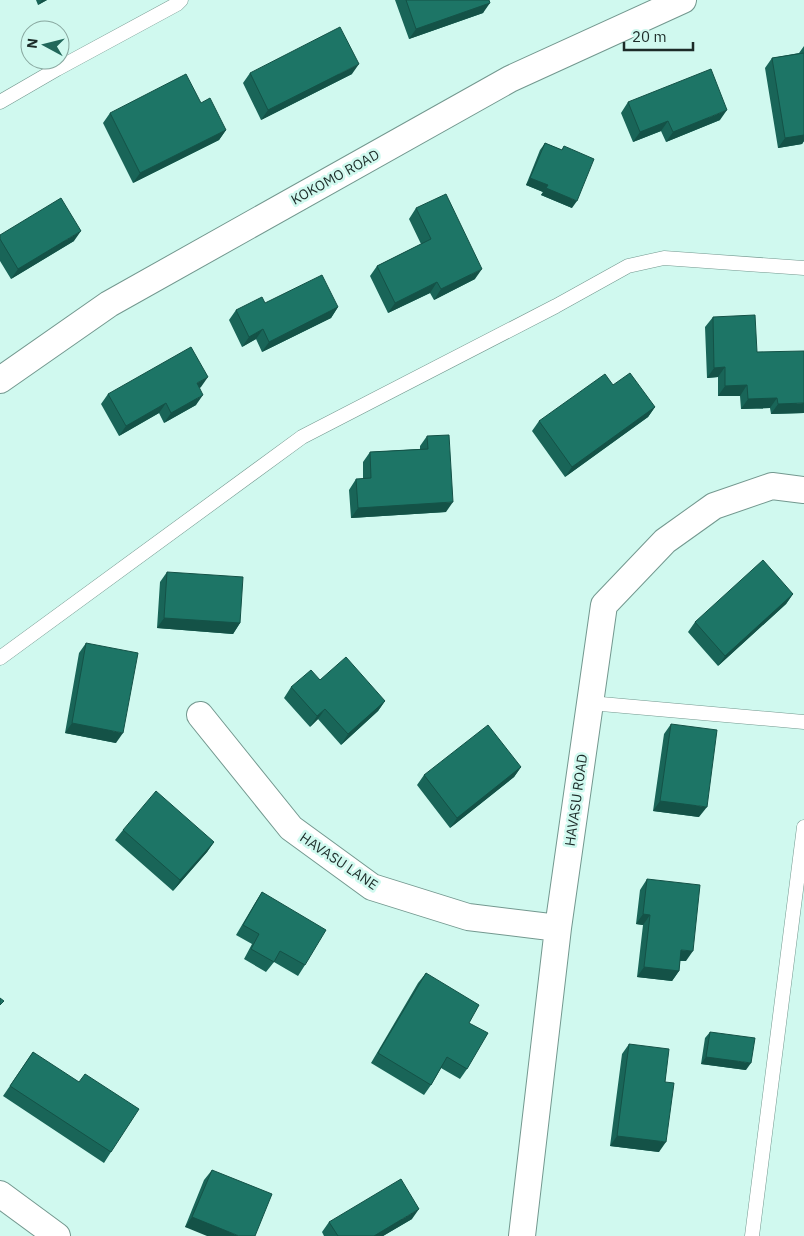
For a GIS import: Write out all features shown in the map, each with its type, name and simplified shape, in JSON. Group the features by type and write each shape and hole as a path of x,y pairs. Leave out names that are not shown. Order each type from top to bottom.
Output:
{"street":[{"name":"KOKOMO ROAD","path":"0,380 109,304 510,79 683,0"},
{"name":"HAVASU ROAD","path":"522,1236 558,928 604,605 665,542 714,506 772,486 804,490"},
{"name":"HAVASU LANE","path":"200,715 291,828 372,887 468,917 558,928"},
{"path":"0,1194 57,1236"}],"lane":[{"path":"0,102 57,68 182,0"},
{"path":"0,658 302,437 556,306 628,266 664,258 804,268"},
{"path":"590,703 804,722"},
{"path":"752,1236 804,827"}],"building":[{"path":"406,0 489,0 490,3 416,29"},
{"path":"340,27 359,64 268,110 250,73"},
{"path":"804,53 804,135 785,138 772,58"},
{"path":"711,69 727,110 673,132 668,121 640,132 628,102"},
{"path":"186,74 201,103 210,98 226,130 140,173 110,113"},
{"path":"545,143 562,150 564,146 594,159 577,201 546,188 548,185 530,178"},
{"path":"446,194 482,269 441,289 437,282 395,303 377,266 431,239 416,208"},
{"path":"61,198 81,231 18,269 0,239 0,235"},
{"path":"322,275 338,307 269,342 263,329 249,337 236,310 262,297 265,303"},
{"path":"755,315 757,352 804,351 804,403 778,404 777,398 748,399 747,385 725,386 725,367 714,368 713,317"},
{"path":"191,347 208,377 197,383 203,395 171,413 166,403 126,426 108,394"},
{"path":"630,373 655,407 572,467 539,421 605,374 613,385"},
{"path":"449,435 453,502 358,508 356,479 371,478 370,452 428,449 427,436"},
{"path":"763,560 793,594 725,656 695,622"},
{"path":"167,572 243,577 240,623 164,618"},
{"path":"86,643 138,653 123,733 72,723"},
{"path":"346,657 385,701 348,734 325,709 317,716 291,687 311,670 320,680"},
{"path":"671,724 717,730 707,807 660,801"},
{"path":"488,725 521,767 457,818 424,775"},
{"path":"156,791 214,842 180,880 123,830"},
{"path":"647,879 700,885 693,951 681,950 679,971 644,967 650,915 643,914"},
{"path":"262,892 326,930 305,965 280,951 274,962 251,949 259,934 243,925"},
{"path":"426,973 479,1005 469,1023 488,1033 467,1069 447,1057 431,1085 378,1053"},
{"path":"710,1032 755,1038 751,1063 706,1057"},
{"path":"629,1044 669,1049 665,1082 674,1083 666,1142 617,1136"},
{"path":"33,1052 79,1082 85,1074 139,1109 111,1152 10,1086"},
{"path":"212,1170 272,1194 255,1236 239,1236 192,1217"},
{"path":"401,1179 419,1209 374,1236 338,1236 329,1222"}]}
